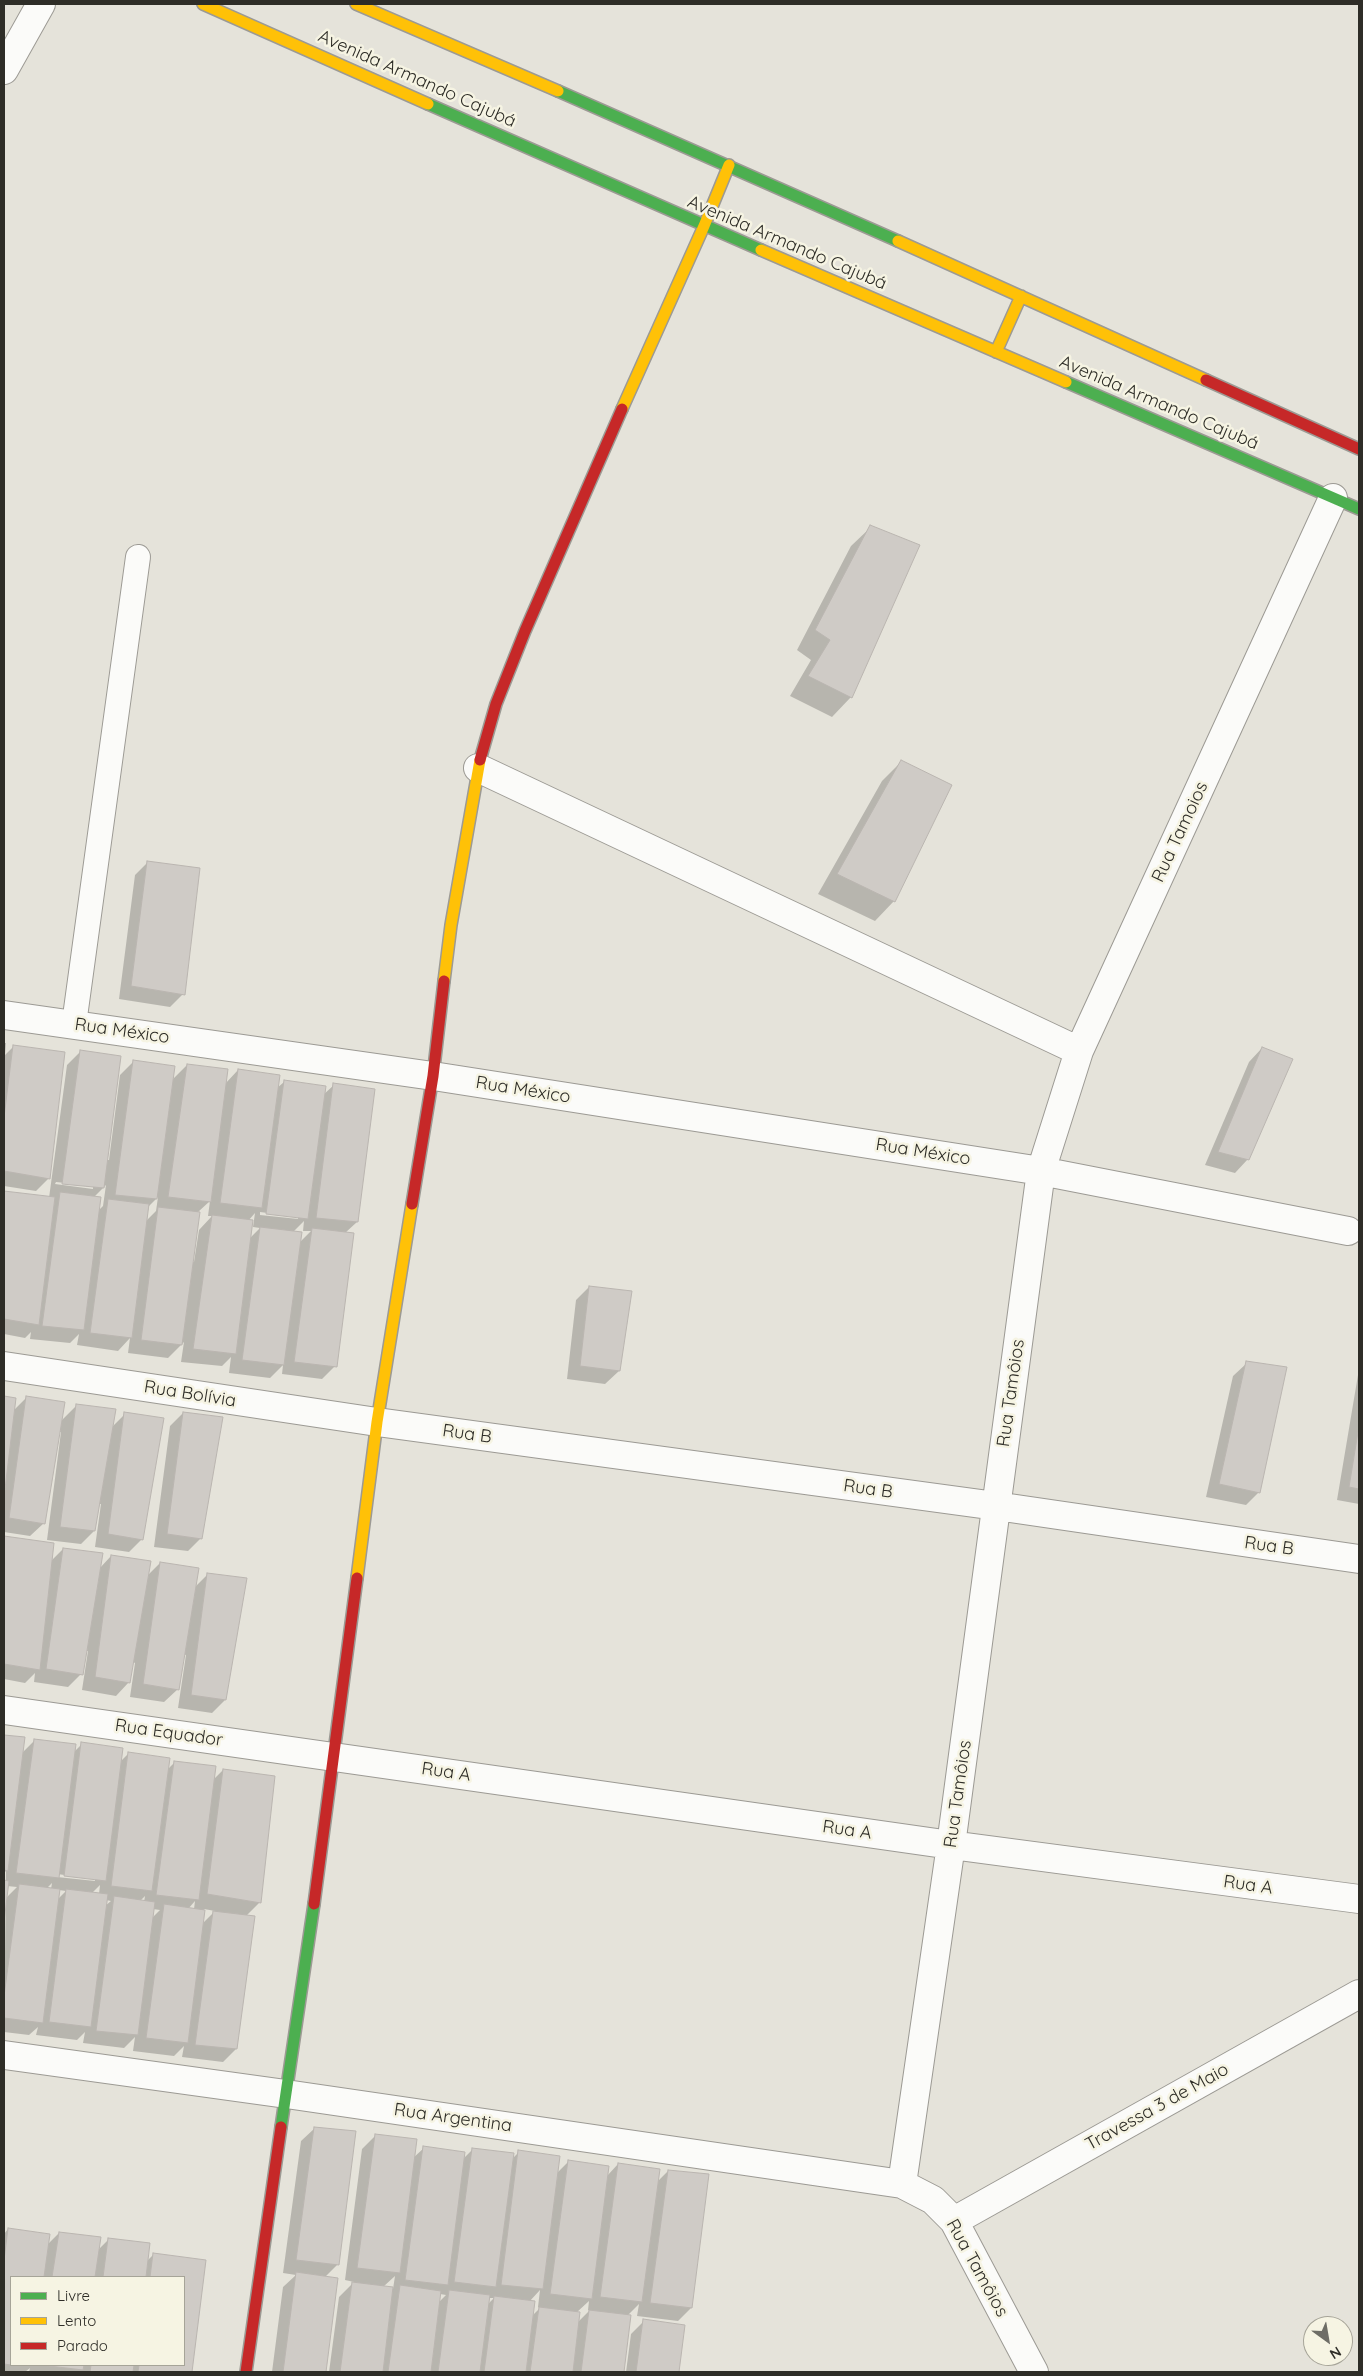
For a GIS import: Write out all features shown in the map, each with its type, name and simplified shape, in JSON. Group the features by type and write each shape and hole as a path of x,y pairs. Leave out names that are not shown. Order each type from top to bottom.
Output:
{"main road":[{"name":"Avenida Armando Cajubá","path":"203,4 704,226 1359,509"},
{"path":"356,4 729,165 1359,449"},
{"path":"246,2372 335,1756 377,1422 433,1076 450,925 478,768 496,704 525,632 585,490 704,226 729,165"},
{"path":"996,352 1021,296"}],"street":[{"path":"4,70 41,4"},
{"name":"Rua Tamoios","path":"1041,1171 1079,1051 1333,498"},
{"path":"478,768 1079,1051"},
{"name":"Rua México","path":"4,1015 433,1076 1041,1171 1348,1231"},
{"name":"Rua Tamôios","path":"1034,2372 954,2221 933,2200 902,2184 951,1845 1041,1171"},
{"name":"Rua Bolívia","path":"4,1366 377,1422"},
{"name":"Rua B","path":"377,1422 996,1506 1359,1559"},
{"name":"Rua Equador","path":"4,1710 335,1756"},
{"name":"Rua A","path":"335,1756 951,1845 1359,1899"},
{"name":"Travessa 3 de Maio","path":"954,2221 1359,1994"},
{"name":"Rua Argentina","path":"4,2055 902,2184"}],"lane":[{"path":"74,1024 138,556"}],"building":[{"path":"870,525 920,545 852,698 808,676 830,640 815,630"},
{"path":"901,760 952,785 895,902 837,874"},
{"path":"147,861 200,868 185,995 131,986"},
{"path":"13,1045 65,1052 50,1179 4,1171 4,1117"},
{"path":"1262,1047 1293,1059 1249,1160 1218,1152"},
{"path":"80,1050 121,1056 104,1188 62,1184"},
{"path":"133,1060 175,1066 157,1199 115,1195"},
{"path":"187,1064 228,1069 211,1202 168,1197"},
{"path":"238,1069 280,1075 262,1208 220,1203"},
{"path":"284,1080 326,1086 308,1219 266,1214"},
{"path":"333,1083 375,1089 358,1222 316,1218"},
{"path":"4,1191 55,1197 39,1325 4,1319"},
{"path":"60,1192 101,1197 84,1330 42,1326"},
{"path":"108,1199 149,1204 132,1338 90,1333"},
{"path":"158,1207 200,1212 182,1345 141,1340"},
{"path":"212,1215 253,1220 236,1354 193,1349"},
{"path":"260,1227 302,1232 284,1365 242,1360"},
{"path":"312,1228 354,1233 337,1367 294,1362"},
{"path":"589,1286 632,1291 620,1371 580,1366"},
{"path":"1246,1361 1287,1367 1260,1493 1219,1484"},
{"path":"4,1396 16,1398 4,1497"},
{"path":"26,1396 65,1402 45,1524 9,1518"},
{"path":"76,1404 116,1409 95,1531 60,1527"},
{"path":"124,1412 164,1418 143,1540 108,1534"},
{"path":"183,1412 223,1417 202,1539 167,1534"},
{"path":"1359,1426 1359,1489 1349,1487"},
{"path":"4,1536 54,1543 40,1670 4,1664"},
{"path":"63,1548 103,1553 83,1675 46,1669"},
{"path":"111,1555 151,1561 130,1683 95,1677"},
{"path":"160,1562 199,1568 179,1690 143,1684"},
{"path":"207,1573 247,1578 226,1700 191,1695"},
{"path":"4,1735 25,1737 8,1871 4,1870"},
{"path":"34,1739 76,1744 59,1878 16,1873"},
{"path":"81,1742 123,1748 106,1881 64,1876"},
{"path":"128,1752 170,1758 152,1891 111,1886"},
{"path":"174,1761 216,1766 199,1900 156,1895"},
{"path":"223,1769 275,1776 261,1903 207,1894"},
{"path":"4,1880 9,1881 4,1922"},
{"path":"19,1884 60,1889 43,2023 4,2018 4,1996"},
{"path":"66,1889 108,1894 91,2027 49,2022"},
{"path":"114,1896 155,1902 138,2035 96,2031"},
{"path":"164,1904 205,1910 188,2043 146,2038"},
{"path":"213,1911 255,1916 237,2049 195,2045"},
{"path":"314,2127 356,2131 339,2265 296,2260"},
{"path":"375,2134 417,2139 400,2273 357,2268"},
{"path":"423,2146 465,2152 448,2285 405,2280"},
{"path":"472,2148 514,2153 496,2287 454,2282"},
{"path":"518,2150 560,2156 543,2289 501,2285"},
{"path":"568,2160 609,2166 592,2299 550,2294"},
{"path":"618,2163 660,2169 642,2302 600,2297"},
{"path":"668,2170 709,2174 692,2308 650,2303"},
{"path":"8,2228 50,2234 44,2276 10,2276 10,2365 4,2364 4,2260"},
{"path":"59,2232 101,2237 95,2276 52,2276"},
{"path":"108,2238 150,2243 146,2276 103,2276"},
{"path":"153,2253 206,2260 192,2372 138,2372 139,2366 185,2366 185,2276 150,2276"},
{"path":"296,2272 338,2278 326,2372 283,2372"},
{"path":"352,2282 393,2287 383,2372 340,2372"},
{"path":"400,2285 441,2291 431,2372 388,2372"},
{"path":"449,2290 490,2295 480,2372 438,2372"},
{"path":"494,2296 535,2301 526,2372 484,2372"},
{"path":"539,2307 580,2312 573,2372 530,2372"},
{"path":"589,2310 631,2315 624,2372 581,2372"},
{"path":"643,2319 685,2325 679,2372 636,2372"},
{"path":"49,2366 84,2366 83,2370"},
{"path":"91,2366 134,2366 133,2372 90,2372"}],"traffic: fast":[{"path":"558,91 898,241"},
{"path":"428,104 761,250"},
{"path":"1066,382 1359,509"},
{"path":"281,2127 314,1904"}],"traffic: slow":[{"path":"203,4 428,104"},
{"path":"356,4 558,91"},
{"path":"622,409 704,226 729,165"},
{"path":"898,241 1206,380"},
{"path":"761,250 1066,382"},
{"path":"996,352 1021,296"},
{"path":"444,981 451,925 480,760"},
{"path":"357,1578 377,1422 412,1204"}],"traffic: jam":[{"path":"1206,380 1359,449"},
{"path":"480,760 496,704 525,631 622,409"},
{"path":"412,1204 433,1076 444,981"},
{"path":"314,1904 357,1578"},
{"path":"246,2372 281,2127"}]}
